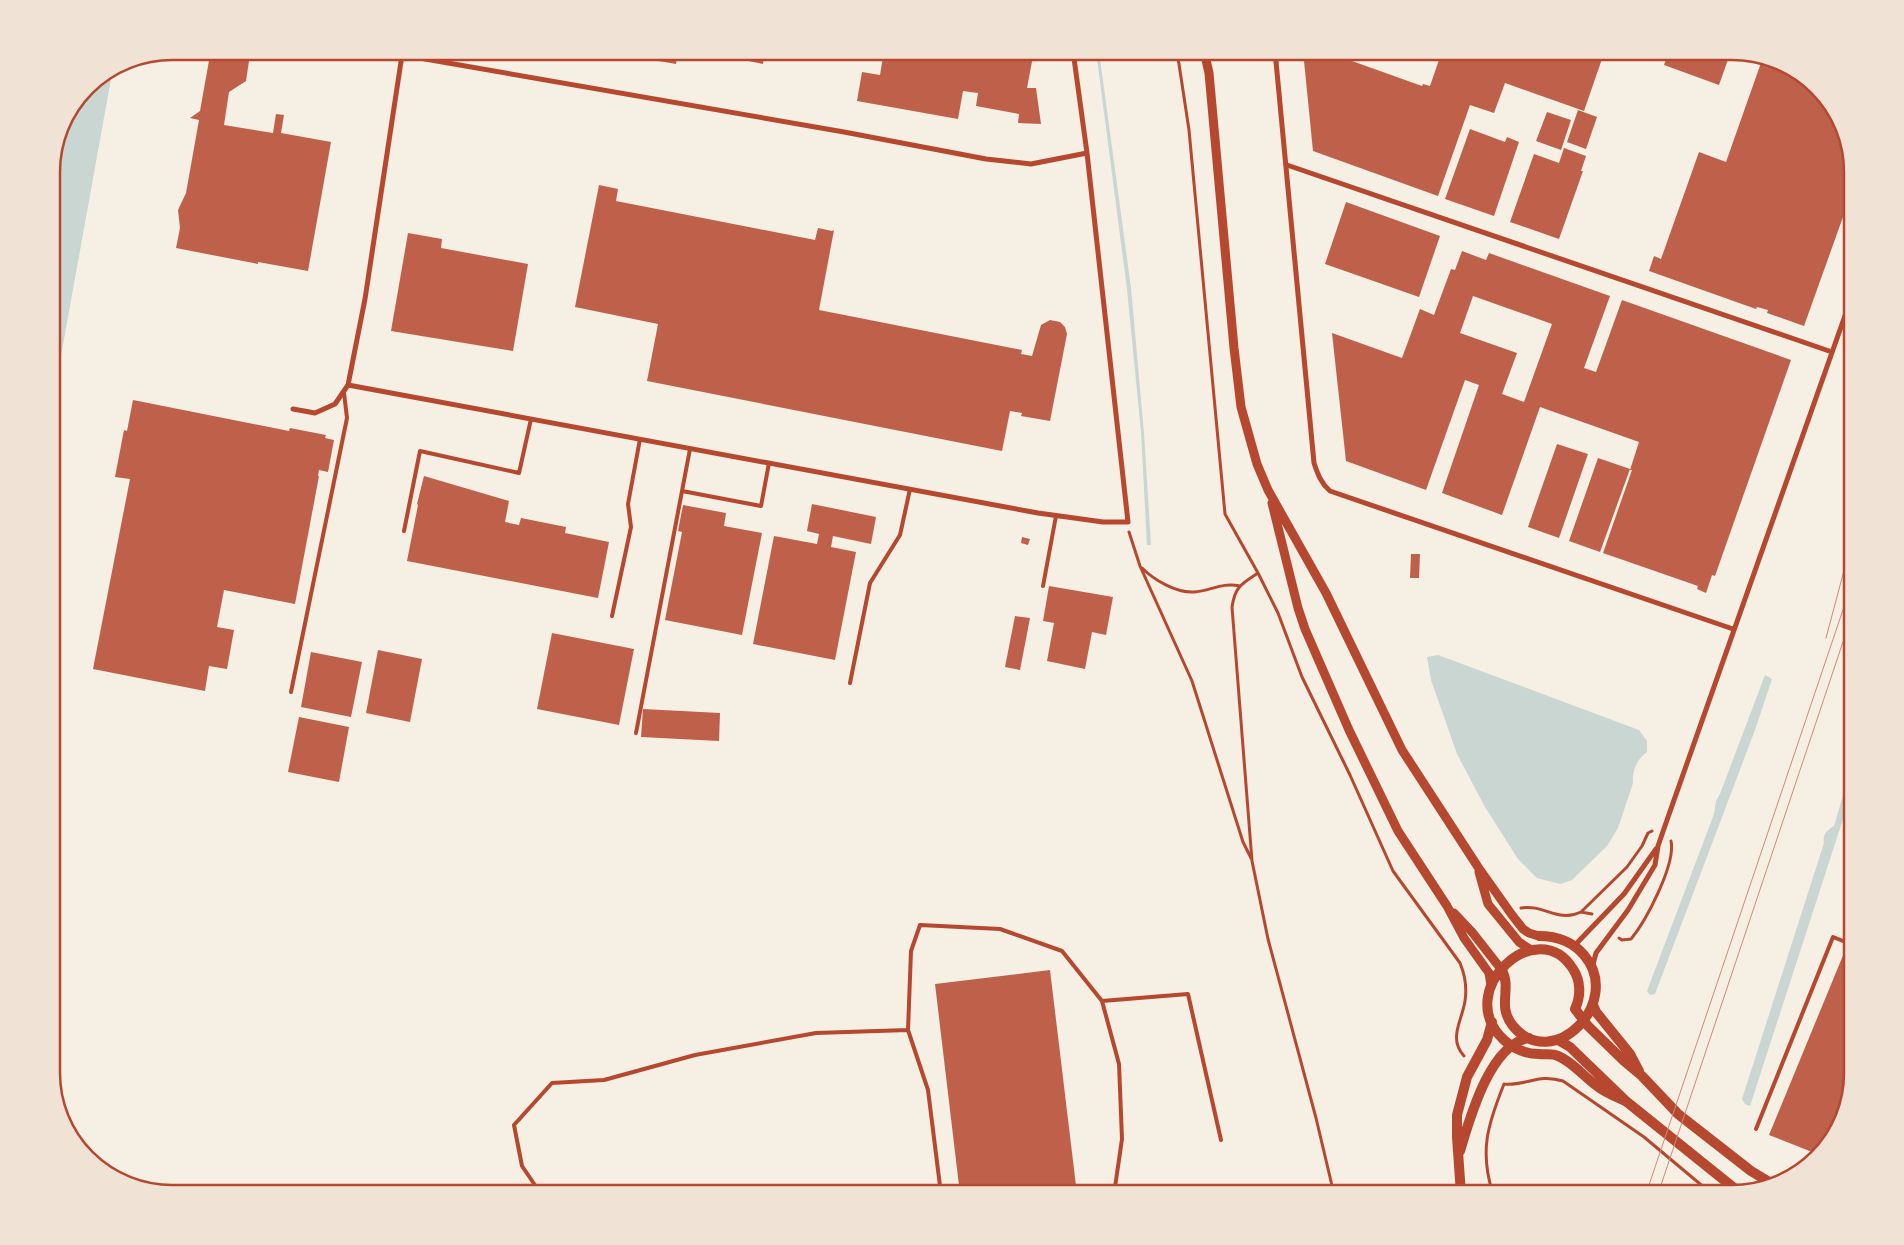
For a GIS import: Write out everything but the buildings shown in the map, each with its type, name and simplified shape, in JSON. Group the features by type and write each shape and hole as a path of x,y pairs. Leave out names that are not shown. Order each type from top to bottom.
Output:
{"main road":[{"path":"1539,936 1561,939 1574,946 1586,958 1592,968 1596,990 1594,1005 1596,1012 1630,1054 1642,1076"},
{"path":"1558,954 1574,946"},
{"path":"1627,1102 1598,1087 1566,1060 1551,1054 1527,1053 1511,1046 1500,1036 1492,1022 1488,1000 1491,984 1501,969 1517,955 1531,950 1545,950 1558,954 1569,963 1576,975 1580,988 1575,1009 1584,1020 1678,1114 1751,1172 1765,1180"},
{"path":"1501,969 1507,980 1504,1000 1506,1014 1513,1026 1529,1038"},
{"path":"1458,1156 1471,1114 1489,1074 1504,1051 1521,1039 1558,1040 1574,1030 1584,1020 1594,1005"},
{"path":"1460,1185 1457,1115 1467,1077 1487,1040 1492,1022"},
{"path":"1558,1040 1570,1047 1627,1102 1730,1185"}],"street":[{"path":"293,409 315,413 335,404 348,385 365,299 401,60"},
{"path":"436,60 986,159 1031,164 1087,153"},
{"path":"348,385 1056,516 1103,522 1128,522 1087,153 1074,60"},
{"path":"1206,60 1209,73 1241,407 1256,464 1268,490 1326,593 1402,750 1478,867 1524,929 1529,933 1539,936"},
{"path":"1276,60 1314,463 1318,476 1324,485 1330,491 1733,629"},
{"path":"1287,165 1832,352"},
{"path":"1592,968 1596,953 1628,910 1654,865 1658,846 1733,629 1844,318"},
{"path":"1268,490 1298,608 1349,730 1398,831 1447,906 1464,938 1489,973 1491,984"},
{"path":"1574,946 1624,894 1658,846"},
{"path":"1478,867 1488,904 1519,942 1531,950"},
{"path":"1447,906 1472,932 1501,969"}],"lane":[{"path":"290,692 347,418 344,393"},
{"path":"404,531 420,451 519,473 531,419"},
{"path":"612,616 631,526 628,504 640,439"},
{"path":"636,732 690,449"},
{"path":"682,492 761,506 769,463"},
{"path":"850,684 870,583 900,535 910,489"},
{"path":"1044,586 1056,516"},
{"path":"940,1185 928,1090 908,1030 911,951 920,925 1000,929 1062,951 1102,1001 1119,1064 1122,1139 1115,1185"},
{"path":"1756,1129 1833,937 1844,941"},
{"path":"1102,1001 1188,994 1221,1140"},
{"path":"535,1185 522,1166 514,1125 552,1083 604,1080 695,1055 816,1033 908,1030"}],"path":[{"path":"1178,60 1188,130 1225,514 1278,613 1302,677 1350,776 1393,872 1460,963 1465,981 1466,998 1457,1027 1456,1040 1463,1055 1474,1063"},
{"path":"1128,522 1130,538 1140,566 1192,682 1243,842 1252,860"},
{"path":"1140,566 1163,583 1193,592 1218,585 1240,586"},
{"path":"1258,573 1240,586 1234,593 1232,608 1252,860 1268,939 1332,1185"},
{"path":"1581,912 1617,879 1642,846 1648,833 1667,820"},
{"path":"1489,1074 1504,1084 1512,1085 1542,1077 1564,1081 1644,1137 1701,1185"},
{"path":"1490,1185 1487,1171 1486,1143 1490,1121 1504,1084"}],"shaded area":[{"path":"1097,60 1100,60 1131,288 1144,433 1151,545 1147,545 1141,432 1127,289"},
{"path":"111,78 60,361 61,158 64,143 75,116 88,98"},
{"path":"1438,655 1639,730 1647,741 1647,752 1636,765 1633,783 1618,828 1607,846 1572,880 1560,884 1537,878 1518,859 1485,807 1457,754 1431,680 1427,657"},
{"path":"1765,675 1772,679 1755,730 1655,994 1650,995 1647,991 1714,814 1716,801"},
{"path":"1844,792 1844,817 1750,1106 1745,1104 1742,1099 1824,843 1824,835 1834,826"}],"tram line":[{"path":"1826,638 1844,571"},
{"path":"1649,1185 1844,607"},
{"path":"1661,1185 1844,639"}]}
